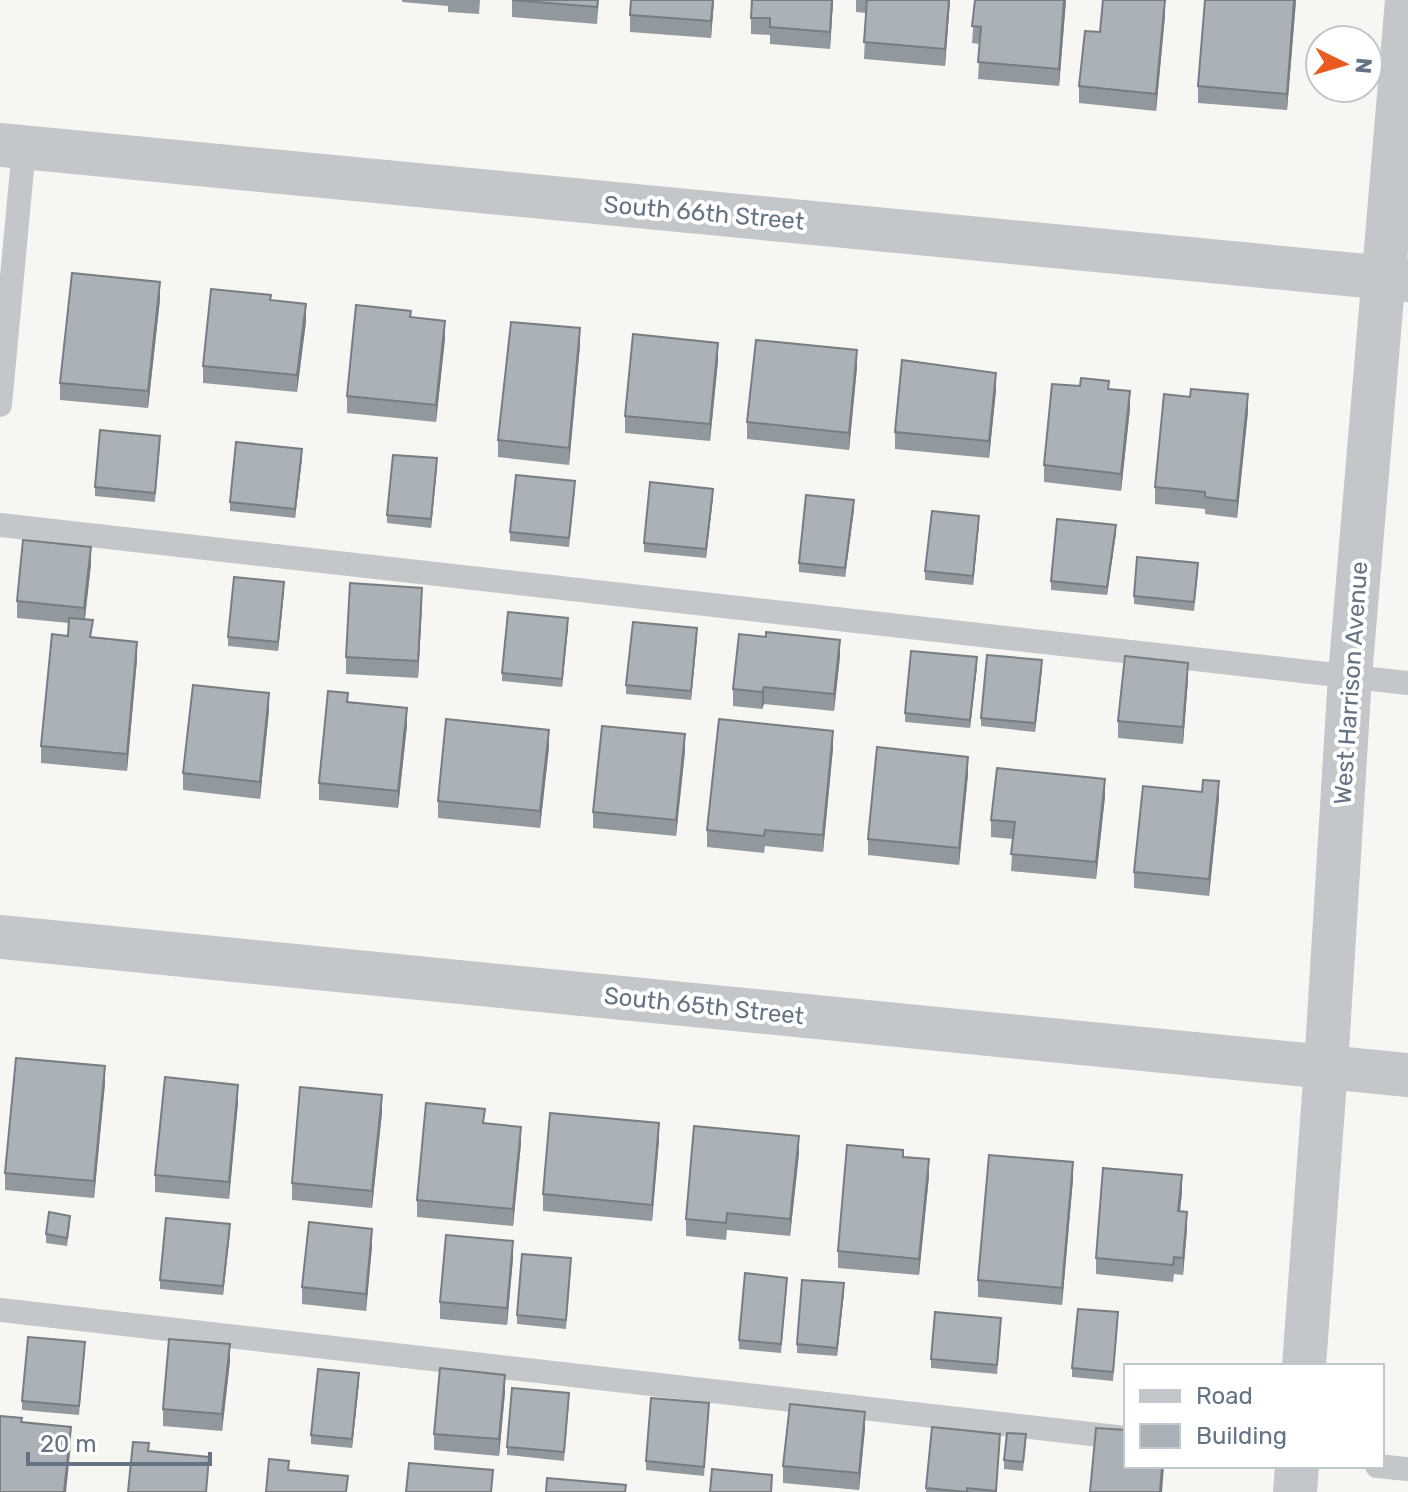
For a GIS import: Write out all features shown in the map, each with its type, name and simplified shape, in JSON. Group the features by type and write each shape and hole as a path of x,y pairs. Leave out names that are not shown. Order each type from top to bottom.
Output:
{"street":[{"name":"West Harrison Avenue","path":"1304,1364 1350,676 1396,279 1407,0"},
{"name":"South 66th Street","path":"12,147 1396,279"},
{"name":"South 65th Street","path":"0,937 1408,1075"},
{"path":"1295,1492 1297,1468"}],"lane":[{"path":"0,405 12,147"},
{"path":"0,525 1408,683"},
{"path":"0,1310 1124,1438"},
{"path":"1384,1467 1408,1469"}],"building":[{"path":"512,0 598,0 597,7"},
{"path":"631,0 713,0 711,21 630,15"},
{"path":"752,0 832,0 830,32 770,27 770,18 751,18"},
{"path":"867,0 949,0 945,49 864,42"},
{"path":"975,0 1064,0 1059,69 978,62 981,27 972,26"},
{"path":"1103,0 1165,0 1156,94 1079,86 1085,31 1100,32"},
{"path":"1205,0 1294,0 1287,94 1198,86"},
{"path":"72,273 160,282 148,391 60,383"},
{"path":"211,289 271,295 270,300 306,304 297,375 203,366"},
{"path":"356,305 411,311 410,317 445,321 436,405 347,396"},
{"path":"511,322 580,328 569,448 498,440"},
{"path":"633,334 718,343 710,424 625,416"},
{"path":"756,340 857,350 849,433 747,422"},
{"path":"902,360 996,373 989,441 895,432"},
{"path":"1081,378 1109,381 1108,389 1130,391 1121,474 1044,465 1052,384 1080,386"},
{"path":"1191,389 1248,394 1237,501 1205,497 1205,492 1155,487 1164,394 1190,397"},
{"path":"100,430 160,436 155,493 95,487"},
{"path":"236,442 302,449 295,509 230,502"},
{"path":"393,455 437,458 431,519 387,515"},
{"path":"516,475 575,481 569,538 510,532"},
{"path":"650,482 713,489 706,549 644,543"},
{"path":"806,495 854,500 845,568 799,563"},
{"path":"932,511 979,516 973,576 925,571"},
{"path":"1057,519 1116,525 1107,587 1051,581"},
{"path":"23,540 91,547 84,608 17,601"},
{"path":"1137,557 1198,563 1194,602 1134,596"},
{"path":"234,577 284,582 278,642 228,637"},
{"path":"350,583 422,588 418,661 346,657"},
{"path":"508,612 568,618 562,679 502,673"},
{"path":"69,618 93,620 90,637 137,642 127,754 41,746 52,634 68,636"},
{"path":"633,622 697,628 691,691 626,685"},
{"path":"766,632 840,640 834,694 764,687 762,692 733,689 739,634 766,637"},
{"path":"911,651 977,657 970,720 905,713"},
{"path":"987,655 1042,660 1035,723 981,718"},
{"path":"1125,656 1188,663 1183,727 1118,721"},
{"path":"193,685 269,693 260,782 183,773"},
{"path":"328,691 348,693 347,702 407,708 398,791 319,783"},
{"path":"446,719 549,730 540,811 438,801"},
{"path":"719,719 833,731 823,835 765,830 764,836 707,830"},
{"path":"602,726 685,734 676,820 593,812"},
{"path":"877,747 968,757 959,848 868,839"},
{"path":"997,768 1105,779 1096,862 1011,854 1015,822 991,820"},
{"path":"1203,780 1219,781 1209,879 1134,872 1143,786 1202,792"},
{"path":"16,1058 105,1066 94,1181 5,1173"},
{"path":"165,1077 238,1085 229,1182 155,1175"},
{"path":"300,1087 382,1095 372,1191 292,1183"},
{"path":"426,1103 485,1109 483,1123 521,1127 513,1209 417,1200"},
{"path":"550,1113 659,1123 652,1205 543,1194"},
{"path":"694,1126 799,1136 790,1219 727,1213 726,1223 686,1219"},
{"path":"847,1145 903,1150 903,1157 929,1159 919,1259 838,1251"},
{"path":"989,1155 1073,1162 1062,1288 978,1280"},
{"path":"1103,1168 1182,1175 1178,1211 1187,1212 1183,1258 1174,1257 1173,1265 1096,1258"},
{"path":"49,1212 70,1216 67,1238 46,1234"},
{"path":"166,1218 230,1224 223,1286 160,1280"},
{"path":"309,1222 372,1229 366,1294 302,1287"},
{"path":"446,1235 513,1241 507,1308 440,1302"},
{"path":"522,1254 571,1258 566,1320 517,1315"},
{"path":"745,1273 787,1278 781,1344 739,1340"},
{"path":"802,1280 844,1283 837,1348 797,1344"},
{"path":"1078,1309 1118,1312 1113,1372 1072,1368"},
{"path":"935,1312 1001,1318 997,1365 931,1359"},
{"path":"28,1337 85,1342 79,1406 22,1401"},
{"path":"169,1339 230,1344 222,1414 163,1409"},
{"path":"440,1368 505,1375 499,1439 434,1434"},
{"path":"318,1369 359,1373 352,1439 311,1435"},
{"path":"512,1388 569,1393 564,1452 507,1447"},
{"path":"651,1398 709,1403 704,1467 646,1461"},
{"path":"790,1404 865,1412 859,1473 783,1466"},
{"path":"0,1416 22,1418 21,1422 71,1427 64,1492 0,1492"},
{"path":"932,1427 1000,1434 996,1491 926,1488"},
{"path":"1096,1428 1124,1430 1124,1468 1162,1468 1160,1492 1090,1492"},
{"path":"1007,1433 1026,1434 1023,1462 1004,1460"},
{"path":"133,1442 149,1443 148,1451 209,1457 206,1492 128,1492"},
{"path":"269,1459 289,1461 288,1470 348,1476 346,1492 266,1492"},
{"path":"409,1463 493,1470 491,1492 406,1492"},
{"path":"712,1469 772,1475 771,1492 710,1492"},
{"path":"547,1478 626,1485 625,1492 546,1492"}]}
